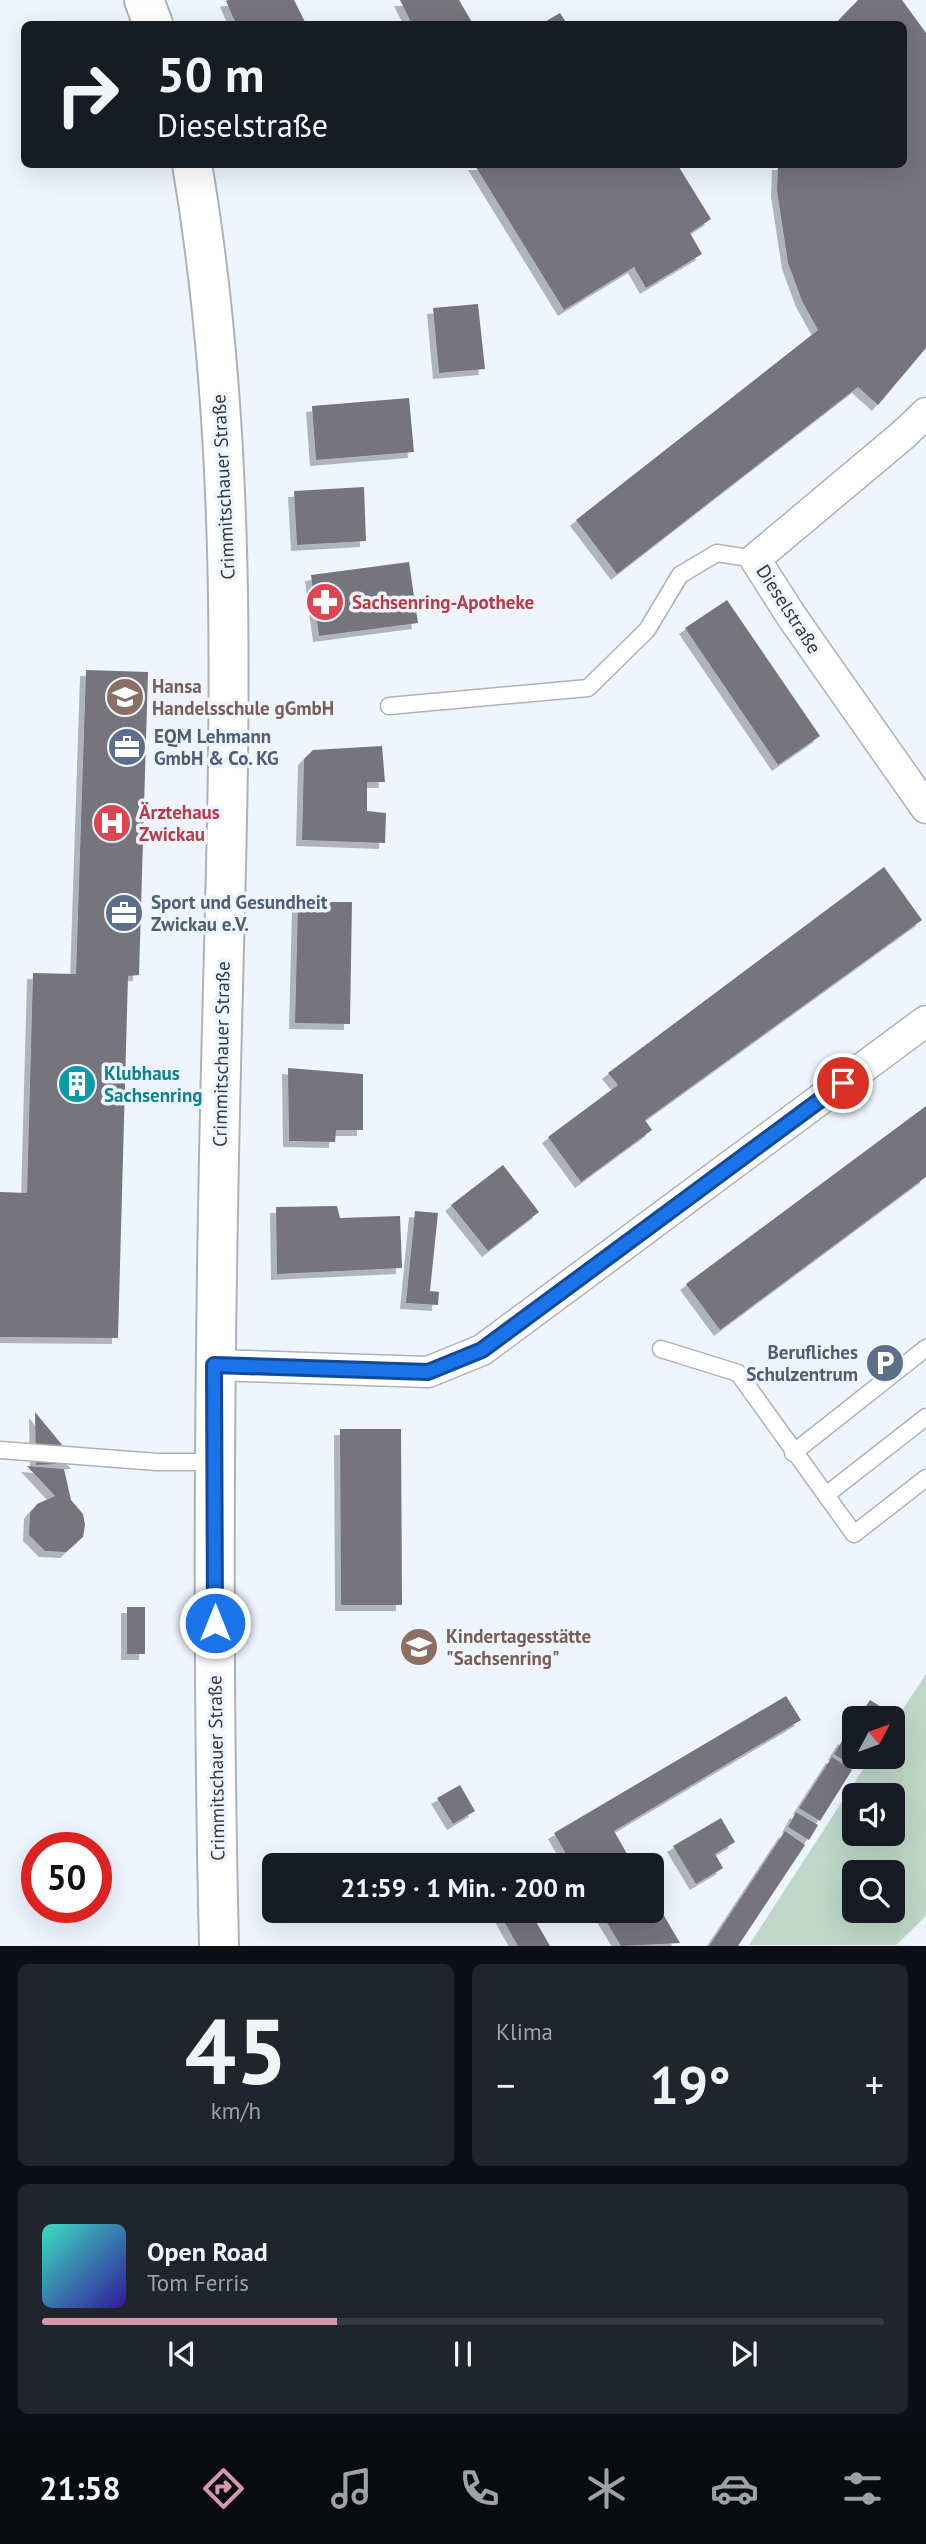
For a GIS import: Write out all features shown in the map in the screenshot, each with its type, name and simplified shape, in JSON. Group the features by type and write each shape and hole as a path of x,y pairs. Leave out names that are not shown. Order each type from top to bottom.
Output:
{"main road":[{"path":"144,0 152,21"},
{"name":"Crimmitschauer Straße","path":"193,168 208,258 227,473 229,721 214,1365 219,1945"}],"street":[{"name":"Dieselstraße","path":"926,413 755,559 792,617 926,808"},
{"path":"214,1365 428,1372 482,1350 926,1021"}],"lane":[{"path":"388,706 588,688 647,630 680,575 717,553 755,559"},
{"path":"793,1453 926,1348"},
{"path":"661,1349 738,1373 793,1453 854,1534 926,1478"},
{"path":"826,1495 926,1417"},
{"path":"0,1450 157,1462 214,1462"}],"green space":[{"path":"926,1674 926,1916 896,1945 749,1945 842,1802 842,1846 905,1846 905,1783 854,1783 863,1769 905,1769 905,1706"}],"building":[{"path":"294,0 304,21 235,21 226,1"},
{"path":"400,0 459,0 471,21 410,21"},
{"path":"858,0 902,0 926,33 926,348 878,405 858,387 617,574 576,520 818,330 802,301 788,263 777,191 778,168 907,168 907,21 838,21"},
{"path":"560,13 565,21 546,21"},
{"path":"476,168 679,168 711,219 690,233 702,254 646,288 634,267 564,310"},
{"path":"478,304 485,369 439,373 433,308"},
{"path":"409,398 414,452 316,460 312,406"},
{"path":"364,487 366,541 297,545 294,491"},
{"path":"409,562 418,623 319,636 311,575"},
{"path":"727,600 820,736 778,765 685,628"},
{"name":"Klubhaus Sachsenring","path":"86,670 148,672 139,975 128,976 118,1338 0,1337 0,1192 27,1193 33,973 76,974"},
{"path":"382,746 385,782 367,782 367,811 386,813 385,843 302,840 304,759 313,750"},
{"path":"884,867 922,920 645,1120 652,1130 581,1182 548,1137 618,1085 608,1073"},
{"path":"298,902 352,902 350,1024 295,1023"},
{"path":"288,1068 363,1074 363,1130 336,1130 335,1142 289,1141"},
{"path":"926,1106 926,1177 720,1330 686,1284"},
{"path":"503,1165 539,1212 488,1251 451,1205"},
{"path":"337,1206 340,1218 400,1216 402,1268 277,1274 276,1207"},
{"path":"415,1211 438,1213 430,1291 439,1292 438,1305 406,1303"},
{"path":"35,1412 77,1463 36,1465"},
{"path":"340,1429 401,1429 402,1605 341,1605"},
{"path":"27,1466 64,1469 71,1500 83,1514 85,1525 83,1537 66,1552 45,1551 29,1535 30,1513 37,1504 55,1496"},
{"path":"127,1607 145,1607 145,1654 127,1654"},
{"path":"786,1696 801,1720 614,1831 627,1853 566,1853 554,1833"},
{"path":"870,1700 880,1706 866,1706"},
{"path":"842,1741 842,1759 834,1754"},
{"path":"832,1757 842,1764 842,1769 852,1770 820,1821 799,1808"},
{"path":"460,1785 475,1811 453,1824 437,1798"},
{"path":"796,1812 818,1825 809,1840 788,1827"},
{"path":"721,1818 735,1842 715,1854 723,1868 696,1884 673,1846"},
{"path":"785,1831 805,1845 738,1946 709,1946"},
{"path":"664,1916 680,1943 621,1946 607,1923 664,1923"},
{"path":"505,1923 537,1923 550,1946 518,1946"}],"place":[{"name":"Sachsenring-Apotheke","path":"325,602"},
{"name":"Hansa Handelsschule gGmbH","path":"125,697"},
{"name":"EQM Lehmann GmbH & Co. KG","path":"127,747"},
{"name":"Ärztehaus Zwickau","path":"112,823"},
{"name":"Sport und Gesundheit Zwickau e.V.","path":"124,913"},
{"name":"Klubhaus Sachsenring","path":"77,1084"},
{"name":"Berufliches Schulzentrum","path":"885,1363"},
{"name":"Kindertagesstätte \"Sachsenring\"","path":"419,1647"}],"route":[{"path":"215,1623 214,1365 428,1372 482,1350 843,1083"}]}
